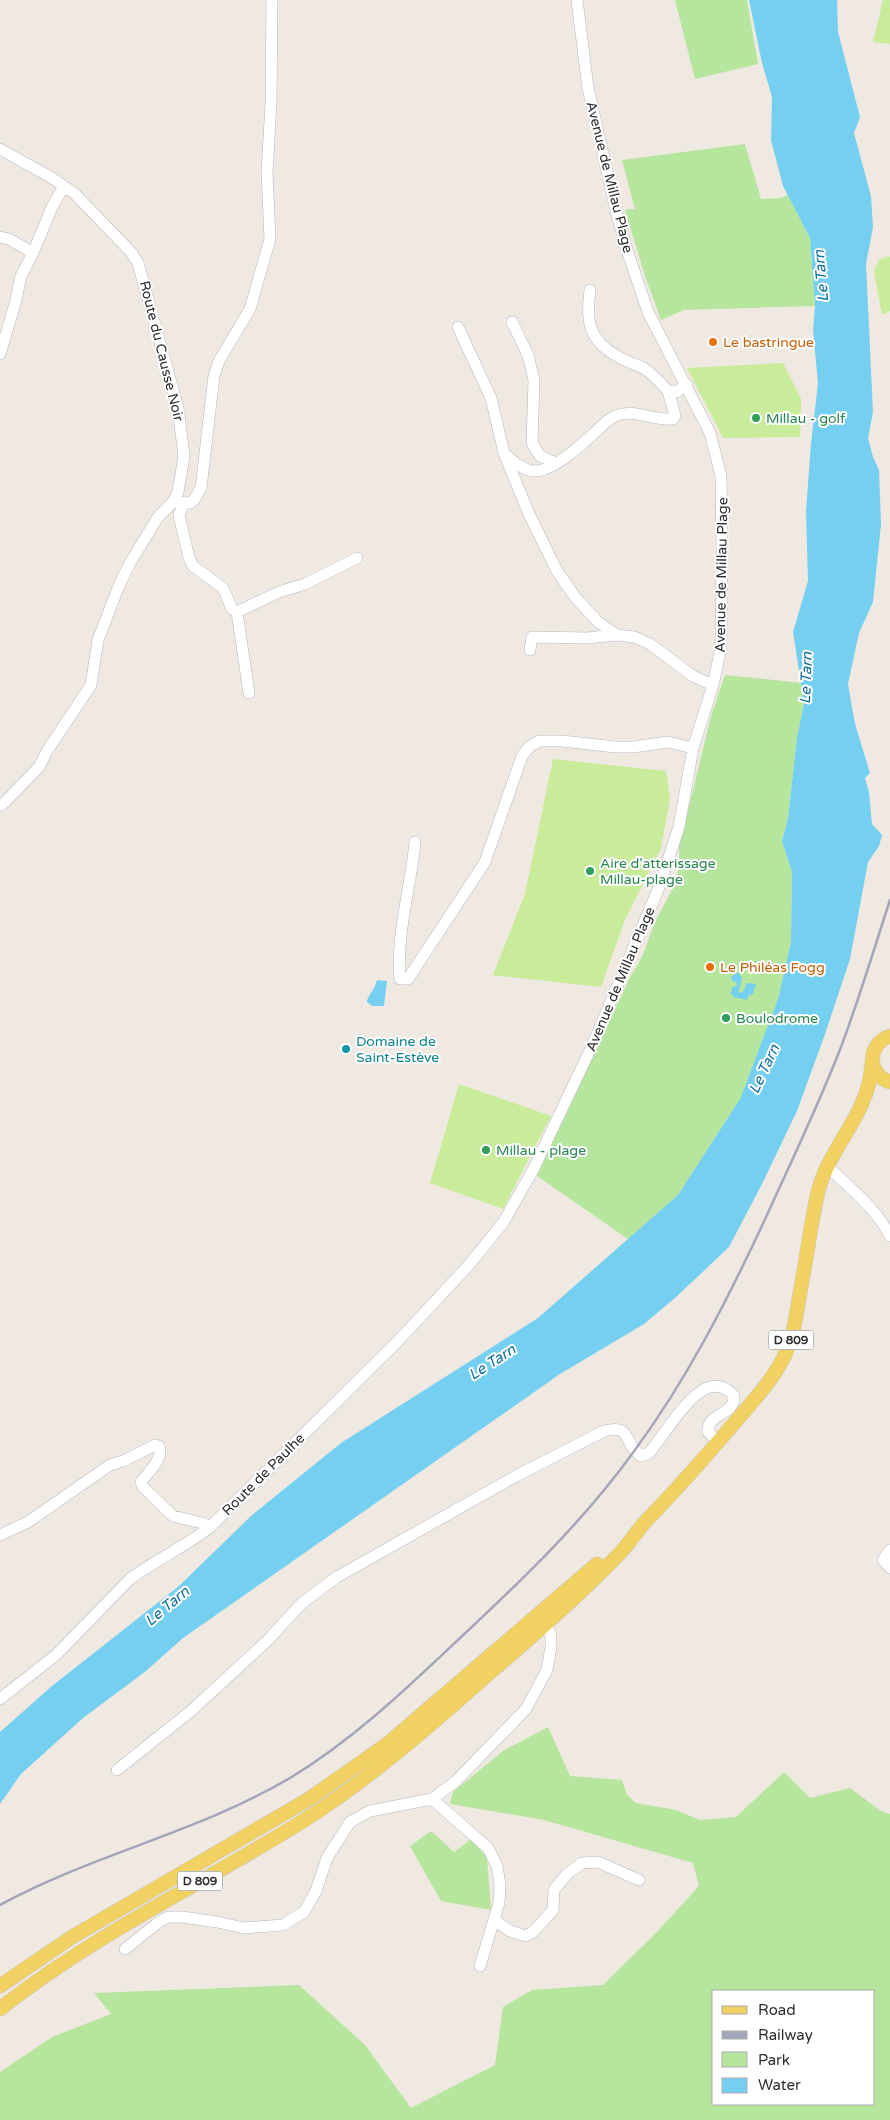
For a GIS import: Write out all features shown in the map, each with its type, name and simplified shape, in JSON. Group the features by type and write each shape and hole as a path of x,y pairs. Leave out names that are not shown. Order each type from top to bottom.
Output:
{"main road":[{"path":"890,1036 877,1044 872,1053 872,1063 879,1076 890,1083"},
{"name":"D 809","path":"0,2009 75,1955 303,1821 398,1752 546,1624 639,1528 770,1381 785,1354 797,1312 819,1190 828,1167 860,1110 870,1083 872,1063"},
{"name":"D 809","path":"860,1110 876,1092 890,1083"},
{"name":"D 809","path":"0,1986 72,1937 309,1799 343,1776 546,1624"}],"street":[{"name":"Route du Causse Noir","path":"0,149 74,193 131,252 143,276 173,386 184,456 178,502 190,503 201,488 214,376 219,361 250,309 270,239 267,172 271,104 272,0"},
{"name":"Avenue de Millau Plage","path":"503,1223 534,1170 558,1119 633,951 658,890 679,827 693,748 713,684 719,660 722,635 722,489 719,462 710,433 648,312 616,215 588,88 577,0"},
{"path":"0,354 21,276 33,253 52,207 64,186"},
{"path":"0,237 9,239 33,253"},
{"path":"504,453 519,467 536,471 556,463 580,447 607,421 616,416 631,414 673,419 675,416 668,391 657,379 644,369 617,357 600,345 590,330 587,307 590,290"},
{"path":"512,322 528,355 534,380 532,443 540,456 556,463"},
{"path":"458,327 491,398 504,453 529,514 557,571 575,597 592,616 616,635"},
{"path":"668,391 676,392 686,385"},
{"path":"178,502 179,515 189,558 193,566 223,588 232,609 236,612 249,694"},
{"path":"0,805 38,767 91,685 98,640 118,588 130,563 158,516 178,502"},
{"path":"236,612 279,592 305,584 357,558"},
{"path":"530,650 532,636 587,638 616,635 634,637 650,644 693,676 713,684"},
{"path":"415,842 413,866 398,954 400,979 408,979 485,862 522,756 528,747 539,741 562,741 615,747 633,747 668,742 693,748"},
{"path":"828,1167 884,1222 890,1236"},
{"name":"Route de Paulhe","path":"0,1699 50,1660 142,1570 198,1537 210,1527 404,1334 468,1266 503,1223"},
{"path":"117,1770 191,1711 268,1640 302,1603 337,1577 516,1476 604,1431 616,1428 624,1431 635,1451 641,1456 649,1453 689,1402 703,1390 715,1386 728,1389 734,1396 733,1406 708,1424 708,1432 718,1441"},
{"path":"0,1535 28,1522 110,1465 123,1462 155,1445 159,1446 161,1450 158,1460 141,1482 143,1487 173,1516 202,1523 210,1527"},
{"path":"890,1550 883,1560 890,1568"},
{"path":"125,1949 168,1917 217,1922 244,1928 283,1925 304,1912 316,1891 327,1858 350,1822 370,1811 432,1799 455,1782 526,1709 547,1670 551,1647 546,1624"},
{"path":"432,1799 488,1848 496,1866 500,1885 499,1903 480,1966"},
{"path":"494,1920 510,1931 526,1936 533,1932 553,1910 554,1890 567,1874 582,1863 598,1862 640,1880"}],"green space":[{"path":"675,0 747,0 758,64 695,79"},
{"path":"883,0 890,0 890,44 873,42"},
{"path":"745,144 761,199 781,198 788,195 810,238 815,306 684,310 661,320 645,276 625,210 635,209 622,160"},
{"path":"890,257 890,311 882,315 874,271 879,260"},
{"name":"Millau - golf","path":"783,363 801,399 800,437 723,438 687,368"},
{"path":"725,675 802,683 804,703 797,738 788,818 782,841 792,872 791,942 778,999 740,1099 678,1195 628,1239 537,1176 631,975 642,957 654,925 676,880 679,848 711,716"},
{"name":"Aire d'atterissage Millau-plage","path":"553,759 666,771 670,799 661,848 625,920 601,987 493,975 525,894"},
{"name":"Millau - plage","path":"459,1084 551,1116 503,1209 430,1183"},
{"path":"548,1727 570,1776 622,1780 627,1795 636,1803 676,1810 700,1820 736,1817 784,1772 810,1798 850,1788 881,1811 890,1814 890,2120 0,2120 0,2072 52,2037 111,2014 94,1993 299,1985 365,2045 411,2108 495,2065 503,2007 532,1990 603,1985 656,1933 699,1886 693,1863 544,1820 450,1804 453,1792 503,1751"},
{"path":"431,1831 454,1852 471,1839 487,1858 491,1910 441,1901 410,1846"}],"water":[{"name":"Le Tarn","path":"749,0 837,0 838,32 860,117 854,133 871,196 873,227 866,264 873,412 868,438 879,470 881,524 873,602 859,633 848,684 855,724 870,773 865,778 869,792 872,824 882,835 879,846 868,862 850,959 797,1111 729,1247 675,1298 644,1324 560,1374 183,1638 146,1671 83,1718 21,1774 0,1804 0,1732 52,1686 179,1586 251,1516 341,1443 538,1318 678,1195 740,1099 778,999 791,942 792,872 782,841 788,818 797,738 804,703 793,632 808,581 806,511 818,383 813,330 815,306 810,238 783,186 771,140 772,97 762,63"},
{"path":"738,972 742,978 738,993 743,992 747,983 756,984 753,994 748,996 747,1000 734,997 731,994 732,988 737,985 736,982 732,981 731,977"},
{"path":"377,980 387,981 384,1006 372,1006 367,1002"}],"railway":[{"path":"0,1905 72,1871 183,1828 255,1797 313,1763 357,1731 399,1695 505,1595 572,1528 613,1479 652,1426 689,1368 722,1308 767,1215 833,1068 854,1011 890,900"}],"place":[{"name":"Le bastringue","path":"713,342"},
{"name":"Millau - golf","path":"756,418"},
{"name":"Aire d'atterissage Millau-plage","path":"590,871"},
{"name":"Le Philéas Fogg","path":"710,967"},
{"name":"Boulodrome","path":"726,1018"},
{"name":"Domaine de Saint-Estève","path":"346,1049"},
{"name":"Millau - plage","path":"486,1150"}]}
